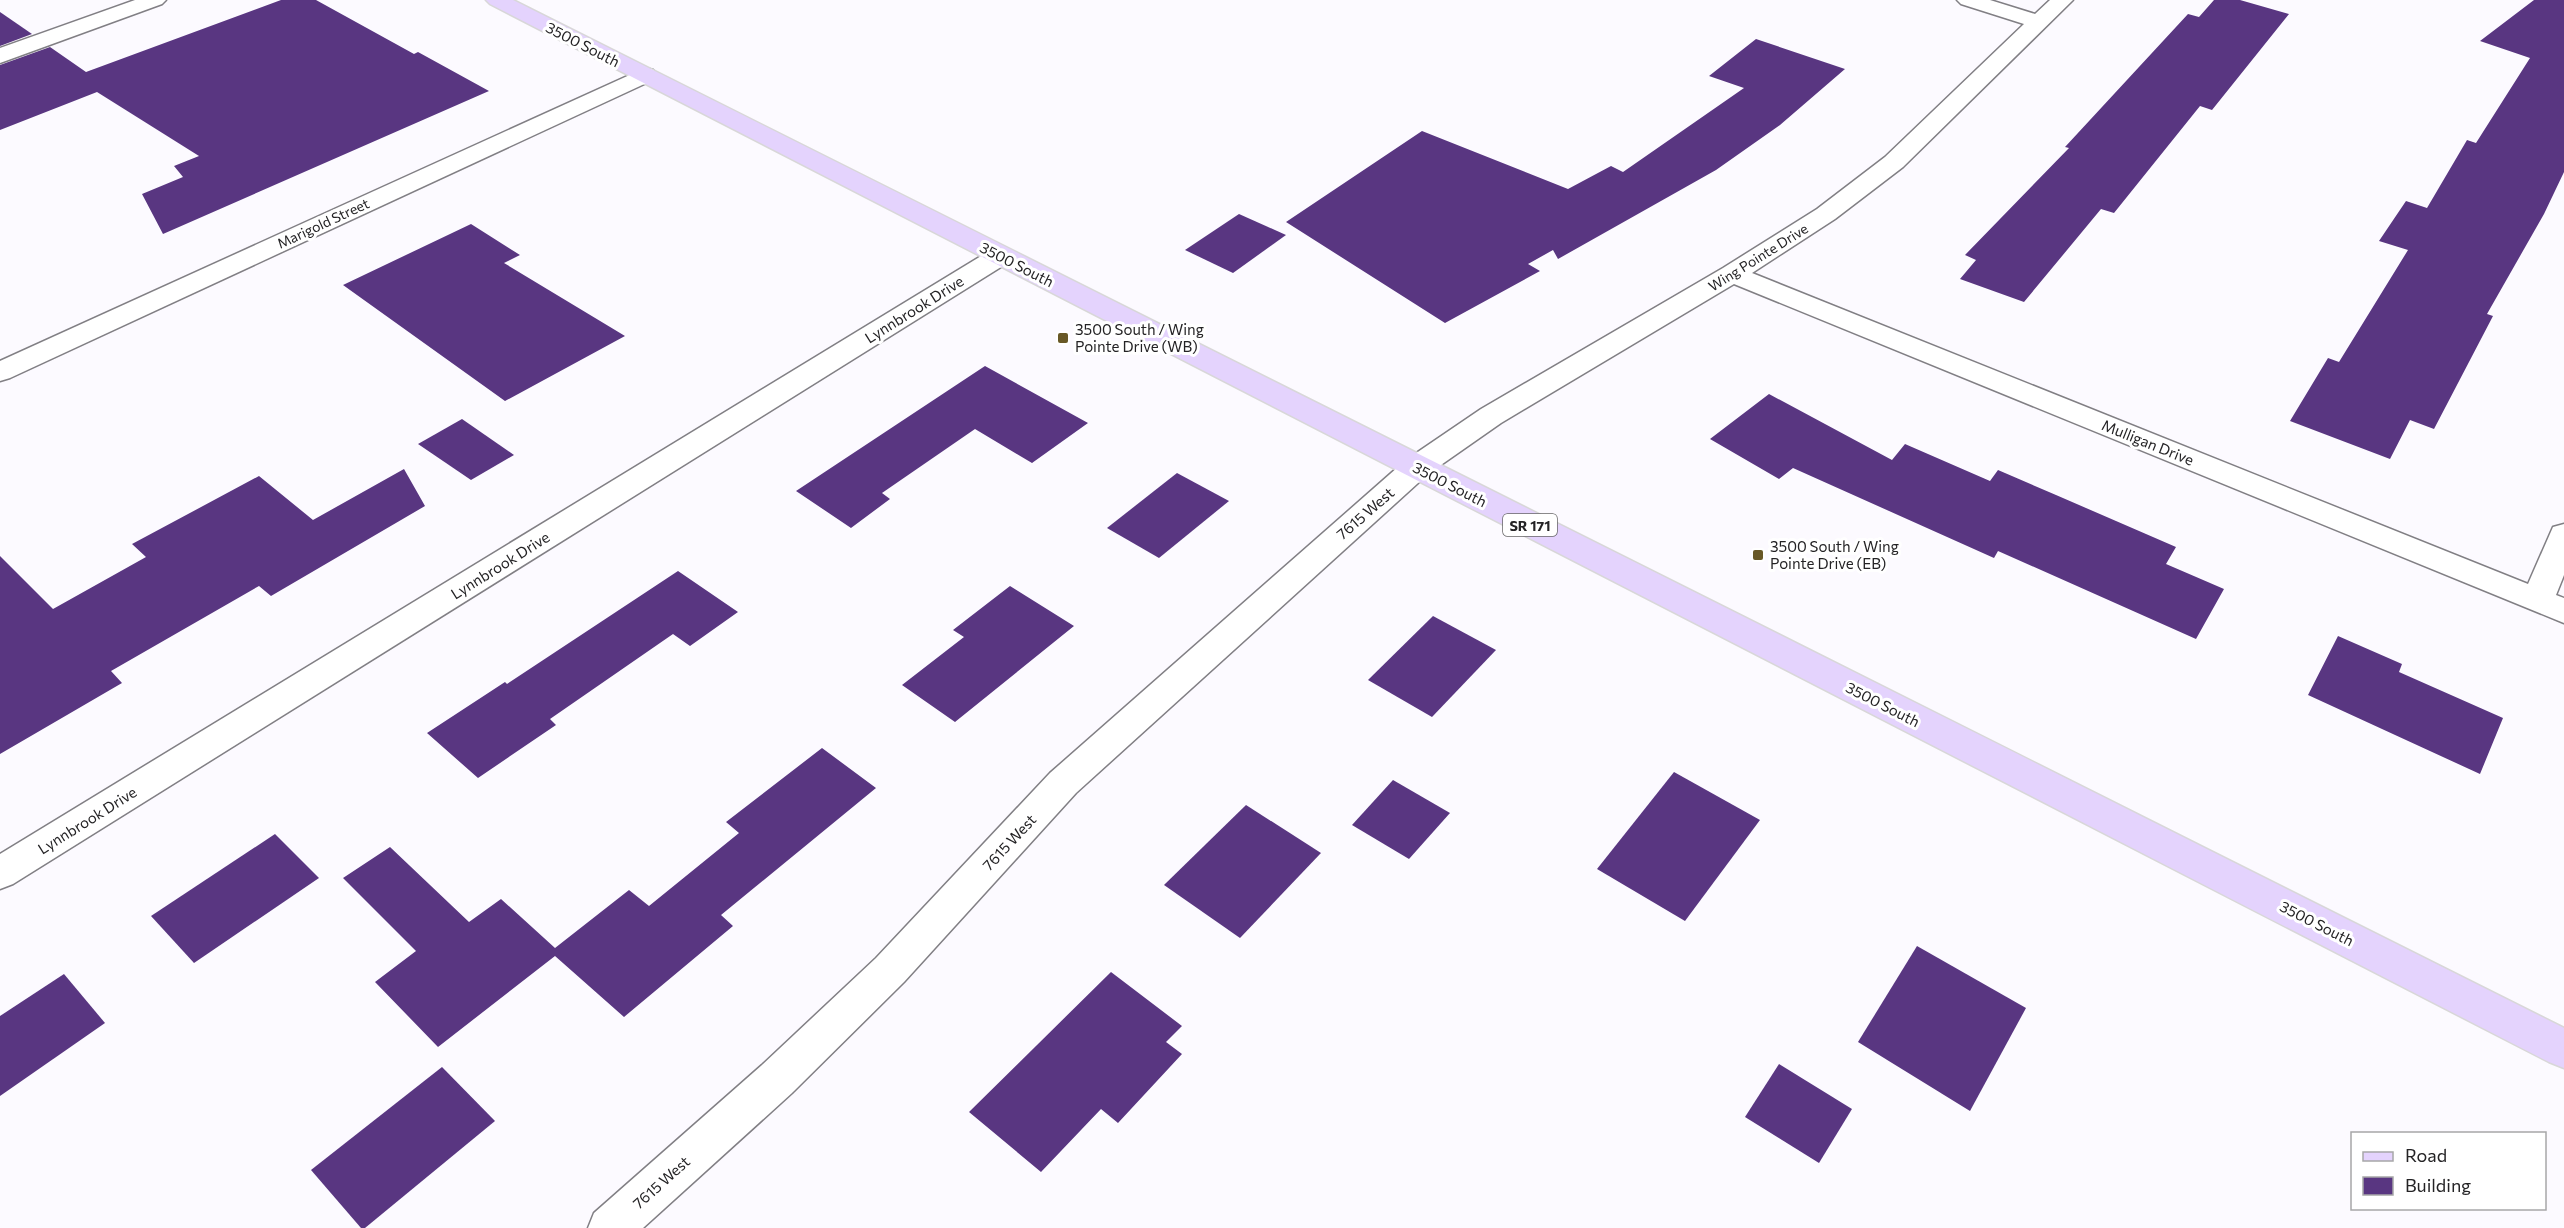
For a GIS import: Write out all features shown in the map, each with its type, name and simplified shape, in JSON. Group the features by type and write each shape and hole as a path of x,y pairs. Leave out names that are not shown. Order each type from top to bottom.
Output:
{"main road":[{"name":"3500 South","path":"497,0 2564,1049"}],"street":[{"path":"0,56 155,0"},
{"path":"1968,0 2040,22"},
{"name":"Wing Pointe Drive","path":"1417,467 1491,416 1732,274 1826,214 1894,162 2062,0"},
{"name":"Marigold Street","path":"0,372 645,75"},
{"name":"Lynnbrook Drive","path":"0,873 1000,256"},
{"name":"Mulligan Drive","path":"1732,274 2551,606"},
{"name":"7615 West","path":"610,1228 777,1079 890,970 1064,783 1417,467"},
{"path":"2551,606 2564,535"}],"building":[{"path":"281,0 316,0 414,54 418,52 489,91 163,234 142,194 183,177 174,166 199,156 97,92 0,130 0,65 50,47 86,72"},
{"path":"2214,0 2240,0 2289,14 2212,110 2200,106 2114,213 2101,209 2024,302 1960,279 1976,260 1965,255 2069,148 2065,147 2188,14 2199,17"},
{"path":"2534,0 2564,0 2564,172 2544,214 2487,314 2493,316 2434,429 2410,420 2390,459 2290,421 2328,358 2339,362 2408,250 2379,241 2406,201 2427,208 2467,140 2476,143 2530,58 2480,41"},
{"path":"0,12 32,34 0,46"},
{"path":"1756,39 1845,69 1780,125 1716,170 1558,259 1553,250 1528,264 1540,271 1445,323 1286,222 1422,131 1568,189 1611,166 1623,172 1744,88 1709,76"},
{"path":"1239,214 1286,235 1233,273 1185,250"},
{"path":"471,224 520,255 504,263 625,336 505,401 343,285"},
{"path":"985,366 1088,423 1032,463 975,429 882,493 890,499 851,528 796,491"},
{"path":"1769,394 1892,460 1905,444 1990,481 1998,470 2176,547 2166,564 2224,589 2196,639 1998,551 1994,558 1793,468 1779,479 1710,439"},
{"path":"462,419 514,455 471,480 418,444"},
{"path":"404,469 425,506 271,596 259,586 111,671 122,683 0,754 0,556 53,609 146,557 132,544 259,476 313,520"},
{"path":"1177,473 1229,501 1159,558 1107,528"},
{"path":"678,571 738,612 690,646 673,634 550,719 556,725 478,778 427,733 505,682 507,684"},
{"path":"1010,586 1074,626 955,722 902,685 964,637 953,630"},
{"path":"1433,616 1496,650 1432,717 1368,680"},
{"path":"2338,636 2402,664 2399,672 2503,718 2480,774 2308,695"},
{"path":"822,748 876,788 721,915 733,926 624,1017 555,956 438,1047 375,982 416,951 343,878 390,847 469,922 501,899 555,948 629,890 649,906 739,833 726,822"},
{"path":"1674,772 1760,820 1685,921 1597,869"},
{"path":"1393,780 1450,813 1409,859 1352,825"},
{"path":"1246,805 1321,853 1240,938 1164,885"},
{"path":"275,834 319,878 194,963 151,916"},
{"path":"1917,946 2026,1008 1970,1111 1858,1042"},
{"path":"1111,972 1182,1026 1166,1042 1182,1054 1118,1123 1101,1109 1041,1172 969,1112"},
{"path":"64,974 105,1023 0,1096 0,1016"},
{"path":"1779,1064 1852,1109 1819,1163 1745,1117"},
{"path":"442,1067 495,1121 365,1228 361,1228 311,1170"}],"place":[{"name":"3500 South / Wing Pointe Drive (WB)","path":"1063,338"},
{"name":"3500 South / Wing Pointe Drive (EB)","path":"1758,555"}]}
